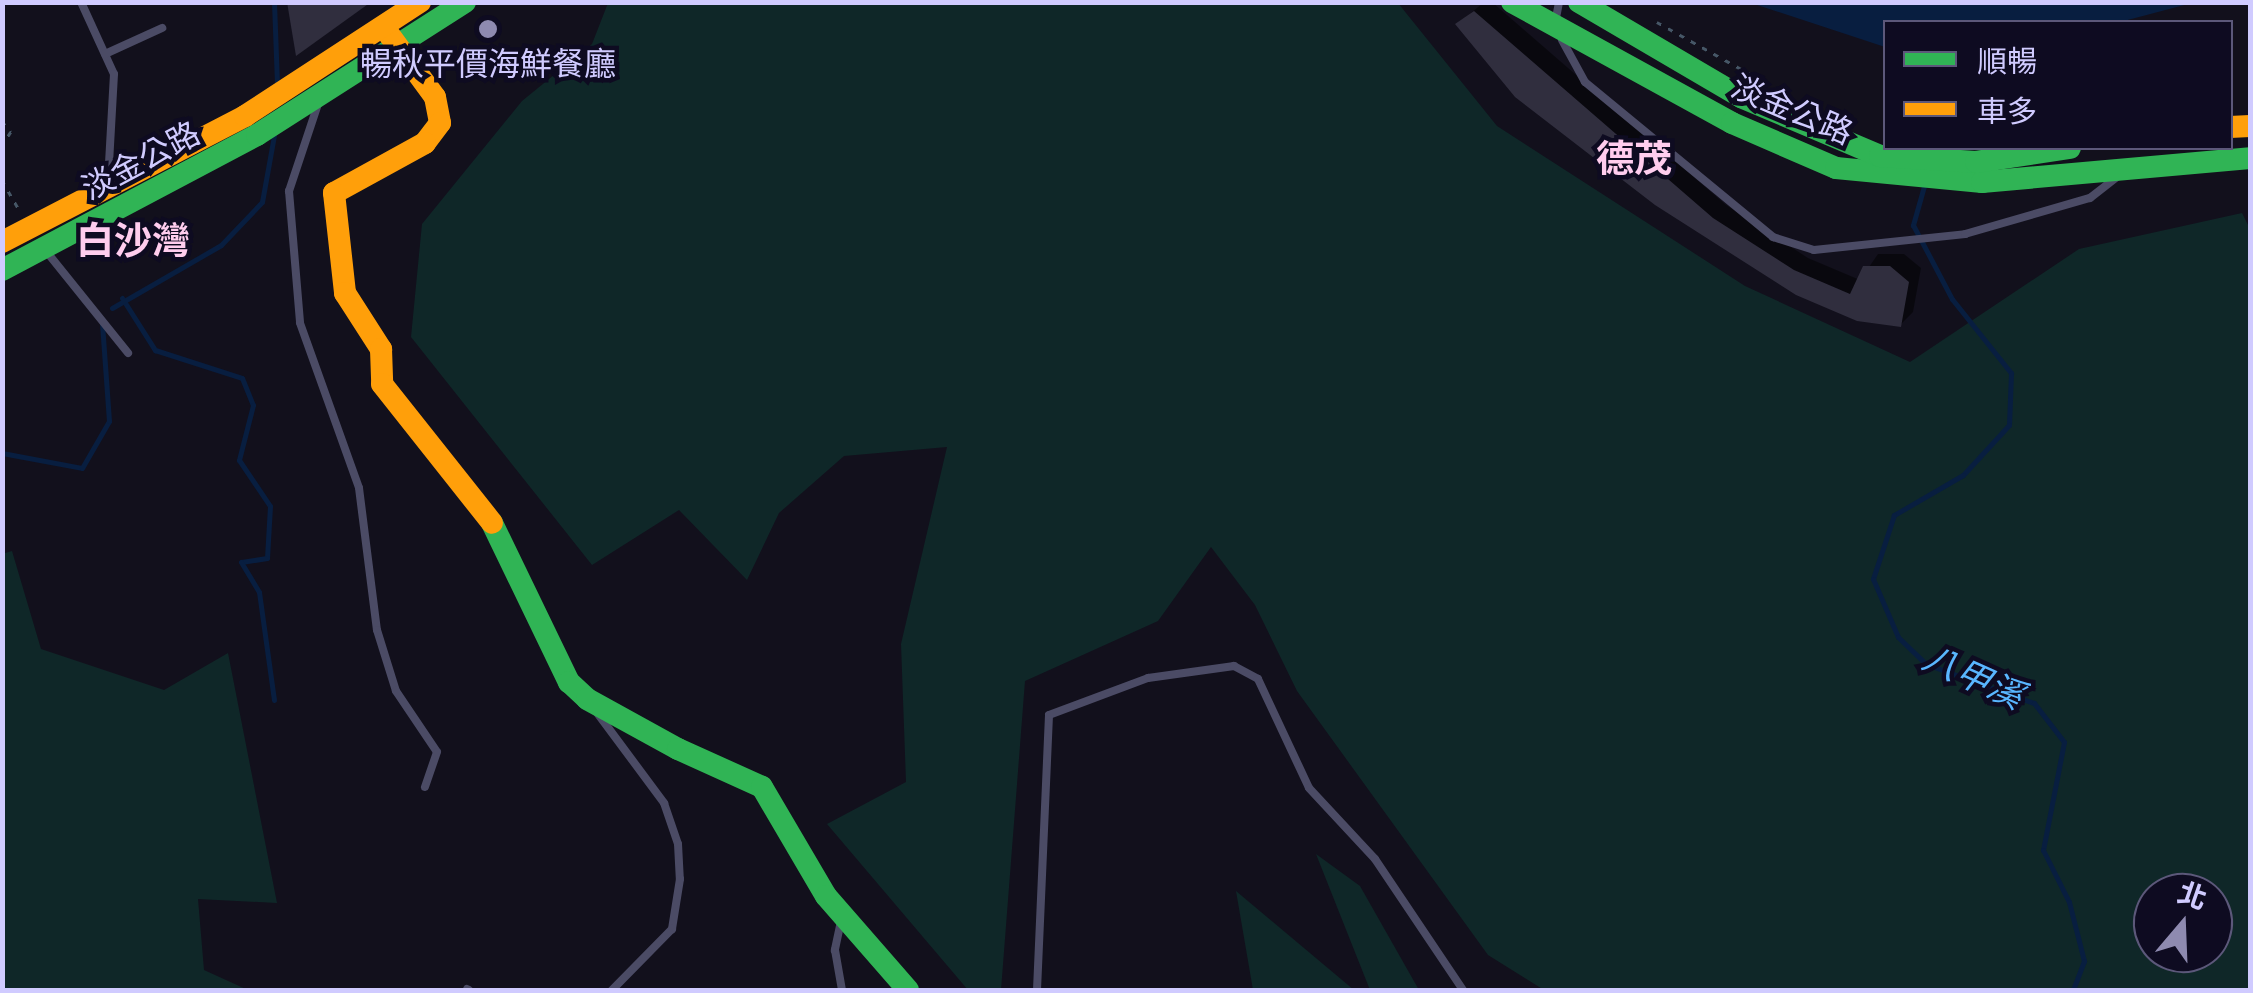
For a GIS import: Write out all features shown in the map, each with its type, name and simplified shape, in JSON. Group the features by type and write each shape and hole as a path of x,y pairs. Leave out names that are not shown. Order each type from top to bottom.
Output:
{"main road":[{"path":"251,126 292,87 385,31 420,2"},
{"path":"251,126 310,103 403,48 466,2"},
{"name":"淡金公路","path":"1512,2 1557,14 1732,122 1836,168 1916,172 2128,168 2250,158"},
{"name":"淡金公路","path":"1578,2 1741,97 1846,146 1916,172"},
{"path":"385,31 403,48 435,97 440,123 426,143 334,193 345,293 381,349 382,384 410,424 462,478 511,552 554,662 586,699 762,787 842,915 908,990"},
{"name":"淡金公路","path":"2,242 108,186 251,126"},
{"name":"淡金公路","path":"2,270 46,250 251,126"},
{"name":"淡金公路","path":"1946,172 2060,150"}],"lane":[{"path":"81,2 114,74 108,186"},
{"path":"1557,14 1585,82 1773,238 1814,250 1929,239 2090,198 2128,168"},
{"path":"105,54 162,28"},
{"path":"328,66 310,103 289,191 300,323 359,488 376,630 396,691 438,752 425,787"},
{"path":"46,250 128,353"},
{"path":"1036,990 1049,715 1148,678 1234,666 1258,679 1309,788 1375,859 1463,990"},
{"path":"586,699 664,803 678,844 672,929 612,990"},
{"path":"842,915 835,950 842,990"}],"path":[{"path":"1647,16 1772,86"},
{"path":"2,121 10,132 2,146"}],"green space":[{"path":"608,3 1398,3 1497,126 1745,286 1910,362 2079,249 2242,213 2250,229 2250,990 1544,990 1488,955 1297,691 1255,605 1211,547 1158,621 1025,681 1001,990 968,990 827,824 906,782 901,644 947,447 844,456 779,513 747,580 679,510 592,565 411,337 422,224 522,101 592,44"},
{"path":"12,551 41,649 164,690 228,653 277,903 198,899 204,970 248,990 3,990 2,554"},
{"path":"1316,854 1360,886 1419,990 1370,990"},
{"path":"1236,891 1354,990 1253,990"}],"water":[{"path":"1751,3 2192,3 2128,20 1883,20 1883,46"}],"building":[{"path":"287,2 371,2 296,56"},
{"path":"1474,11 1713,218 1794,270 1850,294 1863,266 1890,266 1909,282 1901,327 1857,321 1796,295 1655,205 1515,97 1455,24"}],"waterway":[{"path":"274,2 277,84"},
{"path":"112,308 221,245 262,202 274,135"},
{"name":"八甲溪","path":"1924,186 1913,225 1952,299 2011,373 2009,425 1963,475 1894,515 1873,579 1898,637 1926,664 2034,703 2064,742 2043,850 2069,902 2084,961 2073,990"},
{"path":"122,298 155,350 242,378 253,405 239,460 270,506 267,558 241,562 259,592 274,700"},
{"path":"2,453 82,468 109,421 102,324"}],"traffic: fast":[{"path":"2,270 257,135 465,2"},
{"path":"1512,2 1732,123 1836,168 1982,182 2250,158"},
{"path":"1579,2 1741,97 1880,156 1976,162 2057,150"},
{"path":"492,523 569,682 587,699 678,749 762,787 826,896 908,990"}],"traffic: slow":[{"path":"2,242 245,116 420,2"},
{"path":"388,33 435,97 440,123 425,143 334,193 345,293 381,349 382,384 492,523"},
{"path":"2233,127 2250,126"}],"place":[{"name":"暢秋平價海鮮餐廳","path":"488,29"}],"district":[{"name":"德茂","path":"1634,160"},
{"name":"白沙灣","path":"133,242"}]}
